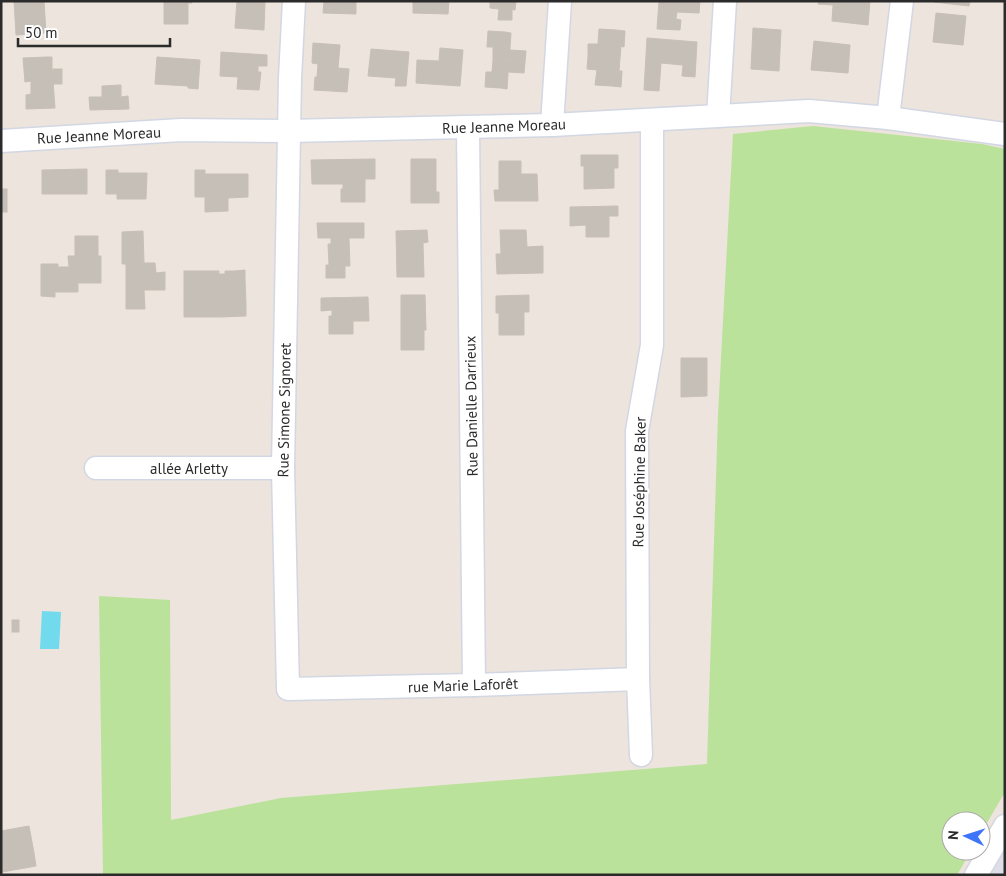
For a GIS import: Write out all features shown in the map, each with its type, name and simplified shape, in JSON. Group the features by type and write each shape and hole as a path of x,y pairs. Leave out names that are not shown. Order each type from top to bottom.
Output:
{"street":[{"name":"Rue Simone Signoret","path":"288,690 283,468 290,78 294,1"},
{"path":"552,125 560,1"},
{"path":"718,116 725,1"},
{"path":"888,118 902,1"},
{"name":"Rue Jeanne Moreau","path":"1,141 181,130 289,131 552,125 809,111 888,118 1005,134"},
{"name":"Rue Joséphine Baker","path":"641,755 638,679 637,431 652,345 652,120"},
{"name":"Rue Danielle Darrieux","path":"468,128 474,685"},
{"name":"allée Arletty","path":"96,468 283,468"},
{"name":"rue Marie Laforêt","path":"288,690 638,679"},
{"path":"976,875 1005,826"}],"shaded area":[{"path":"1005,845 1005,875 989,875"}],"green space":[{"path":"813,126 982,144 1005,149 1005,792 991,816 991,811 941,811 941,861 965,861 957,875 103,875 99,596 170,600 171,820 281,798 707,764 718,415 733,134"}],"water":[{"path":"42,611 61,612 59,649 40,649"}],"building":[{"path":"14,1 44,1 46,33 16,35"},
{"path":"192,1 192,3 188,3 188,24 164,24 164,2"},
{"path":"237,1 265,1 264,30 235,28"},
{"path":"324,1 356,1 356,14 323,13"},
{"path":"413,1 449,1 448,14 413,13"},
{"path":"490,1 507,1 506,9 512,9 512,20 498,20 499,9 490,8"},
{"path":"507,1 516,1 515,10 506,9"},
{"path":"659,1 700,1 699,13 677,12 676,19 681,20 680,30 657,29"},
{"path":"819,1 870,1 868,25 832,21 833,5 818,4"},
{"path":"934,1 970,1 969,6"},
{"path":"936,13 966,16 963,45 933,42"},
{"path":"753,28 781,30 779,71 751,69"},
{"path":"599,29 616,30 615,45 621,46 620,58 588,56 588,44 598,44"},
{"path":"616,30 625,31 624,47 615,45"},
{"path":"488,31 505,32 504,47 510,48 510,50 526,51 525,62 493,60 493,47 487,47"},
{"path":"505,32 511,33 510,48 504,47"},
{"path":"647,38 697,42 695,77 682,76 683,65 661,63 659,91 644,90"},
{"path":"814,41 850,45 848,73 811,70"},
{"path":"313,43 340,45 338,68 349,69 347,92 314,90 318,64 312,63"},
{"path":"440,48 463,50 460,86 416,83 417,60 439,61"},
{"path":"371,49 409,52 406,86 395,86 396,78 368,76"},
{"path":"221,52 267,55 267,66 258,66 258,72 261,72 259,90 237,89 238,77 220,76"},
{"path":"588,56 620,58 619,71 613,71 612,86 595,85 597,70 587,69"},
{"path":"47,57 52,57 52,68 48,68"},
{"path":"47,57 48,68 52,68 55,108 26,109 26,95 31,94 31,81 25,82 23,58"},
{"path":"157,57 200,60 198,89 188,88 188,86 155,84"},
{"path":"493,60 525,62 524,73 502,73 501,88 485,87 486,72 492,72"},
{"path":"53,69 62,69 62,84 53,84"},
{"path":"613,71 622,71 621,87 612,86"},
{"path":"502,73 508,74 507,89 501,88"},
{"path":"121,85 121,97 128,96 129,109 90,110 89,97 102,97 102,86"},
{"path":"581,155 618,155 618,168 614,168 614,188 584,189 584,166 581,166"},
{"path":"375,159 375,179 365,179 365,202 341,202 343,184 312,184 311,160"},
{"path":"411,159 436,159 436,192 439,192 439,203 411,203"},
{"path":"499,161 521,161 521,174 537,174 538,201 495,201 494,190 499,190"},
{"path":"87,169 87,194 42,194 42,170"},
{"path":"106,170 118,170 118,173 147,173 146,199 117,199 117,194 106,194"},
{"path":"195,170 205,170 205,174 248,174 248,197 228,198 228,211 205,212 205,197 195,197"},
{"path":"1,189 7,189 7,212 1,212"},
{"path":"618,206 618,216 609,216 609,237 586,237 586,225 570,226 570,207"},
{"path":"317,223 364,223 364,238 349,238 350,266 345,266 345,278 326,278 326,265 329,265 328,244 331,244 331,238 318,238"},
{"path":"427,230 428,242 423,243 424,277 397,277 396,231"},
{"path":"500,230 526,230 527,247 543,246 543,273 497,274 496,254 501,254"},
{"path":"143,231 144,263 155,263 156,273 165,272 165,290 144,290 145,309 126,309 126,264 122,264 122,232"},
{"path":"75,236 98,236 98,256 101,256 101,283 78,283 78,292 55,292 55,297 41,296 41,264 58,264 58,267 69,267 68,256 75,256"},
{"path":"245,270 245,279 235,279 234,271"},
{"path":"184,271 197,271 197,291 184,291"},
{"path":"197,271 219,271 219,274 225,274 225,271 234,271 235,279 245,279 246,304 220,304 220,317 184,317 184,291 197,291"},
{"path":"401,295 425,295 426,330 424,330 424,350 401,350"},
{"path":"529,295 529,312 524,312 524,335 499,335 499,313 496,313 496,296"},
{"path":"368,297 369,321 353,321 353,334 329,334 329,316 332,316 332,310 321,311 321,298"},
{"path":"220,304 246,304 246,316 220,317"},
{"path":"681,358 707,358 707,396 681,397"},
{"path":"12,620 19,620 19,632 12,632"},
{"path":"29,826 34,853 1,858 1,831"},
{"path":"34,853 36,866 2,872 1,858"}]}
